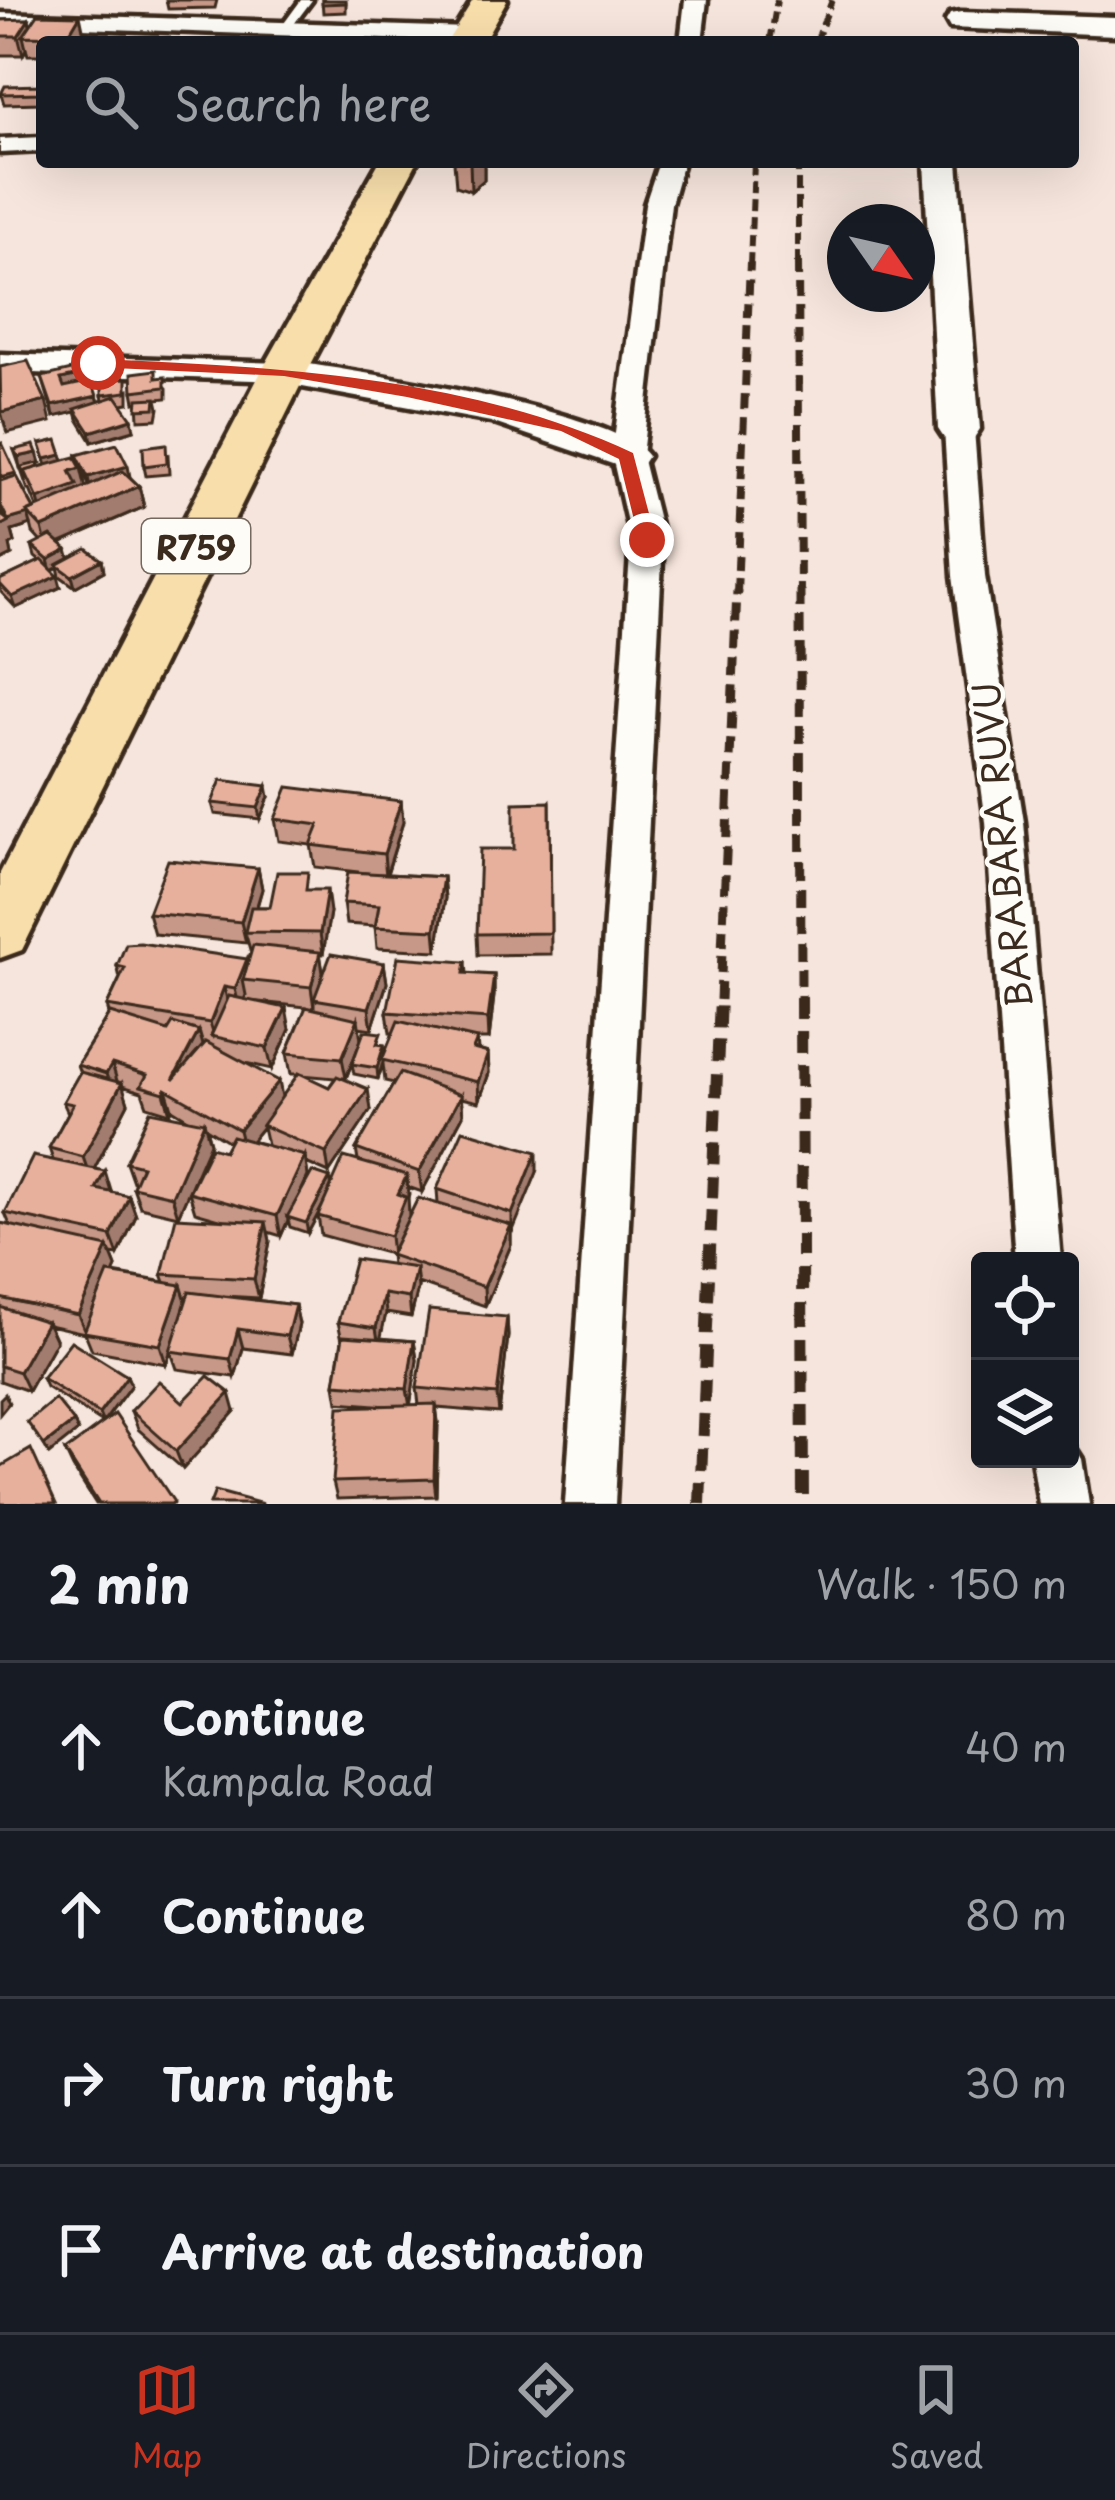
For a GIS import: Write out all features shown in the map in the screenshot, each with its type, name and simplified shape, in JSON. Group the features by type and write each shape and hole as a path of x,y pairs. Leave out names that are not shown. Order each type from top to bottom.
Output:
{"main road":[{"path":"469,36 490,0"},
{"name":"R759","path":"0,932 284,372 395,168"}],"street":[{"path":"125,33 144,0"},
{"path":"692,36 696,0"},
{"path":"0,19 125,33 287,26 425,36"},
{"path":"961,21 1115,26"},
{"path":"0,146 36,144"},
{"path":"590,1504 647,540 627,456 658,204 669,168"},
{"path":"941,168 959,429"},
{"path":"0,363 284,372 407,392 566,427 627,456"},
{"name":"BARABARA RUVU","path":"959,429 969,576 1004,822 1037,1252"},
{"path":"1058,1468 1064,1504"}],"lane":[{"path":"287,26 307,0"}],"building":[{"path":"38,14 80,15 68,36 23,36"},
{"path":"29,19 18,36 0,36 0,20"},
{"path":"36,85 36,93 1,94 5,86"},
{"path":"28,361 46,401 1,412 0,367"},
{"path":"80,368 83,374 61,379 64,387 92,381 97,396 52,406 42,377"},
{"path":"156,370 156,378 165,377 165,387 133,391 132,373"},
{"path":"127,378 127,392 102,395 102,380"},
{"path":"116,396 132,419 90,432 75,409"},
{"path":"156,398 155,408 137,409 138,399"},
{"path":"57,440 62,455 45,459 40,444"},
{"path":"0,444 16,473 1,477"},
{"path":"117,444 128,466 88,477 77,455"},
{"path":"166,444 167,463 144,466 143,447"},
{"path":"34,445 37,453 18,457 14,450"},
{"path":"75,457 81,468 70,471 77,485 38,499 25,471"},
{"path":"38,463 39,467 25,471 25,479 21,467"},
{"path":"123,471 139,486 42,528 27,512"},
{"path":"16,476 34,509 8,520 0,504 0,481"},
{"path":"51,536 67,550 48,560 32,546"},
{"path":"87,549 102,560 72,576 57,565"},
{"path":"42,560 58,576 12,597 0,584 0,580"},
{"path":"221,780 267,786 258,808 212,803"},
{"path":"288,787 401,801 384,854 311,845 319,825 275,819"},
{"path":"550,802 551,933 477,934 480,849 514,849 514,803"},
{"path":"168,860 258,868 241,922 148,913"},
{"path":"277,872 308,872 306,890 327,890 320,933 245,932 251,907 270,907"},
{"path":"348,872 443,877 435,930 375,927 379,905 343,903"},
{"path":"126,944 247,959 235,989 224,987 210,1023 107,1006 125,968 117,966"},
{"path":"253,945 320,952 311,987 243,980"},
{"path":"331,954 384,963 369,1008 314,999"},
{"path":"398,957 466,962 464,973 494,975 488,1019 387,1012"},
{"path":"229,996 286,1008 267,1048 211,1036"},
{"path":"306,1007 358,1019 342,1058 287,1053"},
{"path":"110,1013 168,1031 173,1023 199,1031 173,1080 206,1042 279,1081 239,1130 166,1089 164,1093 141,1086 147,1075 112,1064 106,1074 77,1065"},
{"path":"398,1021 477,1039 473,1049 488,1053 478,1082 382,1060"},
{"path":"364,1031 381,1033 377,1044 384,1045 377,1068 352,1064"},
{"path":"80,1072 122,1083 83,1157 49,1148 73,1104 63,1102"},
{"path":"299,1073 329,1087 337,1076 368,1089 326,1153 262,1125"},
{"path":"400,1073 461,1095 419,1172 356,1149"},
{"path":"150,1111 204,1122 172,1196 133,1187 142,1166 126,1162"},
{"path":"463,1130 537,1152 512,1214 437,1189"},
{"path":"232,1136 305,1156 277,1216 189,1192 211,1147 224,1151"},
{"path":"33,1156 105,1171 96,1189 129,1196 111,1236 5,1213"},
{"path":"344,1157 407,1175 398,1194 406,1197 390,1236 318,1216"},
{"path":"312,1172 330,1178 306,1223 287,1217"},
{"path":"418,1198 511,1225 484,1287 390,1255"},
{"path":"176,1217 266,1222 254,1279 162,1274"},
{"path":"0,1223 108,1247 78,1315 0,1298"},
{"path":"355,1259 416,1268 409,1298 384,1294 376,1328 338,1322"},
{"path":"108,1273 181,1285 160,1345 84,1332"},
{"path":"189,1292 295,1305 287,1336 238,1329 230,1359 170,1351"},
{"path":"0,1307 47,1322 19,1372 0,1366"},
{"path":"429,1310 507,1317 497,1395 417,1388"},
{"path":"343,1336 414,1341 407,1389 335,1384"},
{"path":"71,1341 127,1376 99,1414 42,1378"},
{"path":"208,1376 230,1393 176,1451 131,1411 159,1381 183,1402"},
{"path":"55,1399 74,1422 44,1445 27,1422"},
{"path":"436,1404 434,1479 333,1482 339,1407"},
{"path":"115,1414 174,1502 171,1504 99,1504 65,1451"},
{"path":"31,1449 56,1504 0,1504 0,1467"},
{"path":"215,1491 263,1504 210,1504"}],"railway":[{"path":"771,36 777,0"},
{"path":"818,36 832,0"},
{"path":"750,265 754,168"},
{"path":"798,168 798,262"},
{"path":"737,593 750,262"},
{"path":"798,262 800,593"},
{"path":"720,1000 737,590"},
{"path":"800,590 801,1000"},
{"path":"700,1504 720,997"},
{"path":"801,997 803,1504"}],"route":[{"path":"98,363 284,372 407,392 566,427 627,456 647,540"}]}
